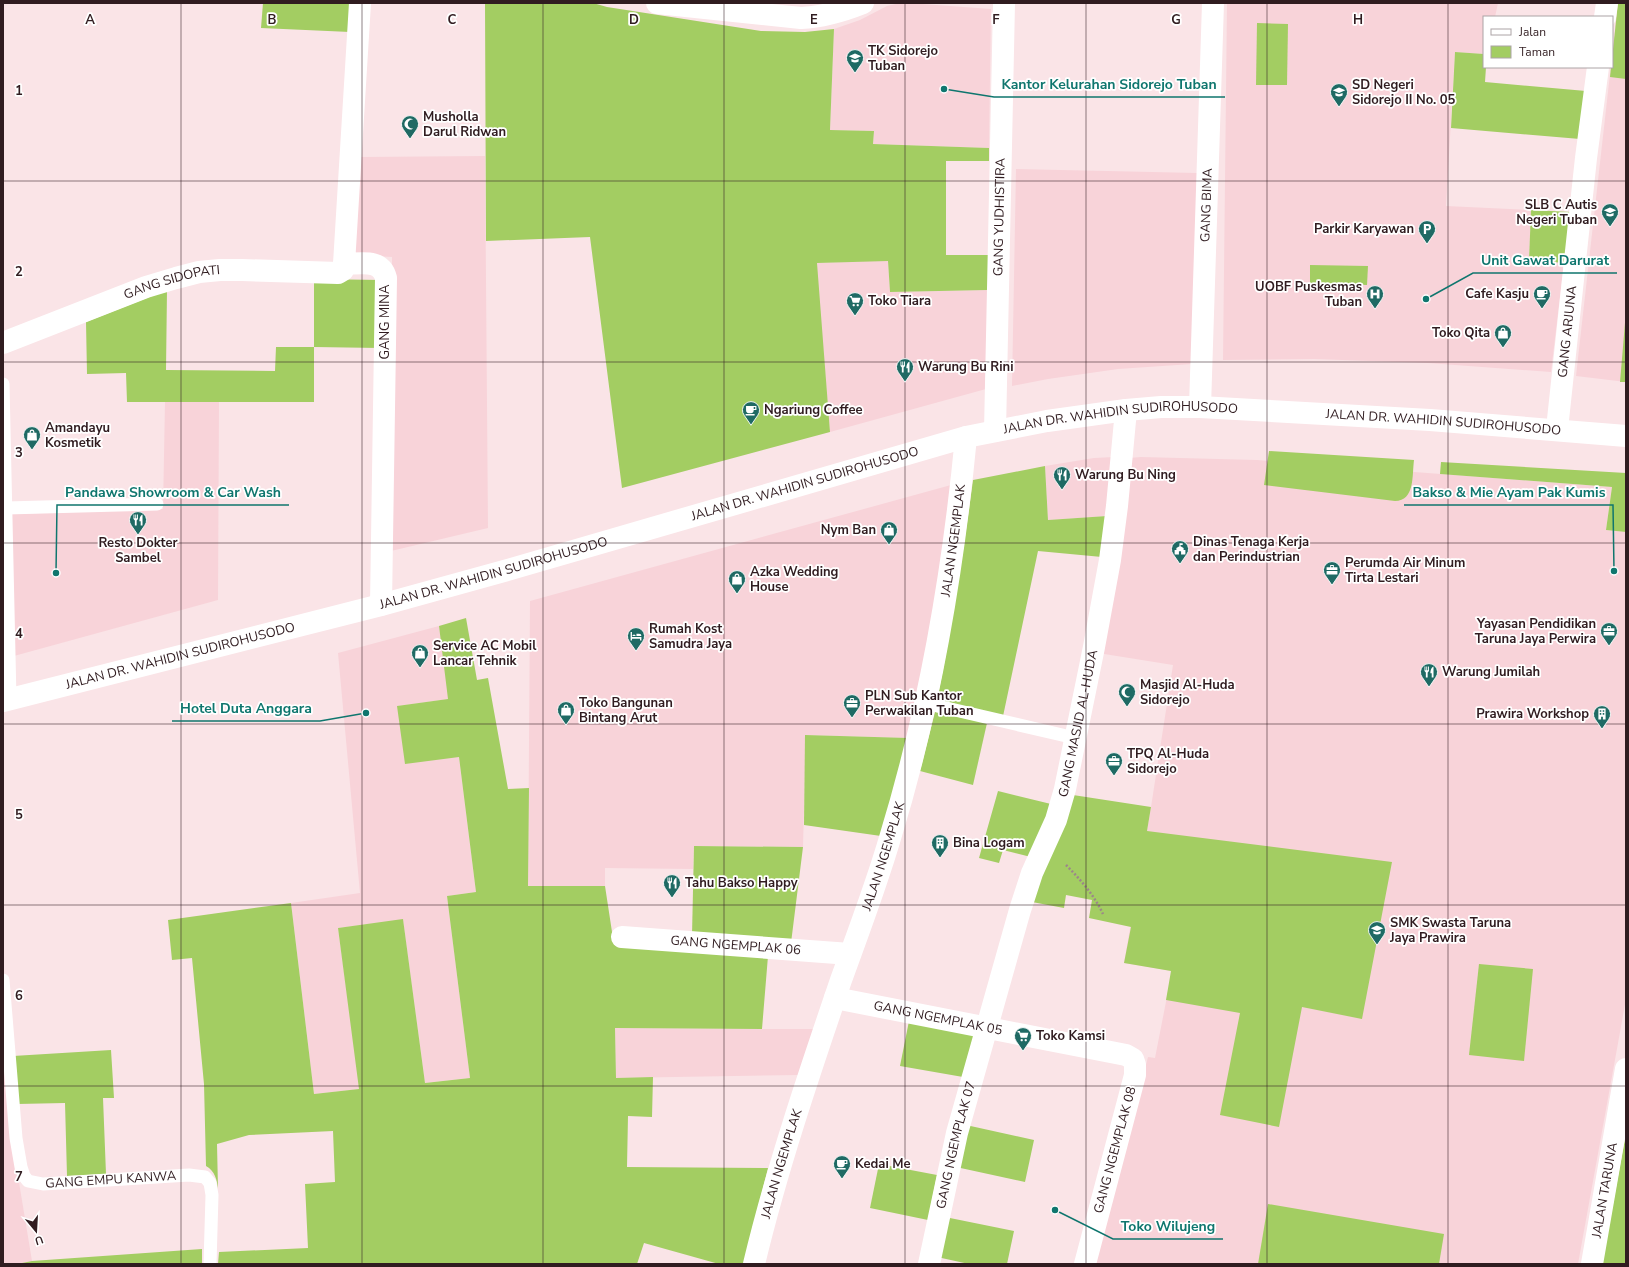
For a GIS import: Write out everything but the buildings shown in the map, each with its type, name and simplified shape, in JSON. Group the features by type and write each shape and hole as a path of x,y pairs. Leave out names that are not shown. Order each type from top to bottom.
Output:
{"main road":[{"path":"344,264 360,3"},
{"path":"657,3 788,18 813,17 824,9 864,3"},
{"name":"GANG YUDHISTIRA","path":"995,431 1004,3"},
{"name":"GANG BIMA","path":"1200,407 1213,3"},
{"path":"1605,16 1607,3"},
{"name":"GANG ARJUNA","path":"1557,429 1586,158 1598,68"},
{"name":"GANG SIDOPATI","path":"3,343 146,287 184,276 220,270 338,273 343,270 344,264"},
{"name":"GANG MINA","path":"344,264 370,264 380,266 383,269 386,278 381,605"},
{"name":"JALAN DR. WAHIDIN SUDIROHUSODO","path":"6,701 381,605 512,569 966,438 1047,421 1126,410 1161,407 1200,407 1422,419 1557,429 1626,436"},
{"name":"GANG MASJID AL-HUDA","path":"987,1027 1030,879 1046,845 1061,804 1110,560 1117,506 1126,410"},
{"name":"JALAN NGEMPLAK","path":"754,1264 790,1135 890,838 914,751 925,704 950,577 962,489 966,438"},
{"name":"GANG NGEMPLAK 06","path":"622,937 850,954"},
{"name":"GANG NGEMPLAK 05","path":"835,998 1126,1055 1133,1059"},
{"name":"GANG NGEMPLAK 07","path":"929,1264 957,1133 987,1027"},
{"name":"GANG NGEMPLAK 08","path":"1085,1264 1135,1075 1135,1065 1133,1059"},
{"name":"JALAN TARUNA","path":"1592,1264 1626,1069"}],"lane":[{"path":"3,384 6,508 4,530 6,701"},
{"path":"6,508 157,504"},
{"path":"925,704 1075,738"},
{"name":"GANG EMPU KANWA","path":"3,980 16,1138 22,1173 28,1181 43,1184 189,1174 200,1175 206,1178 210,1184 212,1195 210,1264"}],"path":[{"path":"1046,845 1087,887 1103,914"}],"shaded area":[{"path":"909,3 991,9 989,148 873,144 874,131 830,130 834,29 860,20 887,6"},
{"path":"1227,3 1498,3 1495,16 1483,16 1483,54 1455,52 1446,206 1531,210 1529,260 1564,263 1551,372 1428,363 1314,359 1223,360"},
{"name":"SLB C Autis Negeri Tuban","path":"1618,3 1626,3 1626,382 1576,376 1611,68 1613,68 1613,47"},
{"path":"485,156 488,528 391,551 392,257 354,255 360,157"},
{"path":"1016,169 1197,173 1192,364 1118,369 1048,379 1012,386"},
{"path":"888,260 890,292 988,290 986,389 830,432 816,263"},
{"path":"165,402 219,402 218,600 14,656 11,514 163,509"},
{"path":"1114,457 1107,516 1048,520 1045,466 1094,458"},
{"name":"SMK Swasta Taruna Jaya Prawira","path":"1129,458 1257,460 1612,487 1606,530 1626,532 1626,999 1578,1264 1095,1264 1148,1057 1155,1058 1172,971 1124,963 1151,807 1173,665 1098,653"},
{"path":"951,485 943,564 909,738 806,735 803,847 694,846 693,869 605,868 605,886 528,887 530,601"},
{"path":"439,626 449,699 398,706 459,757 476,892 447,896 470,1078 425,1083 403,920 338,928 360,1089 314,1094 291,903 360,893 338,653"},
{"path":"615,1028 814,1029 799,1075 616,1078"},
{"path":"3,1048 11,1134 32,1261 17,1264 3,1264"}],"green space":[{"path":"263,3 351,3 350,32 261,28"},
{"path":"485,3 593,3 607,7 761,31 805,32 834,29 830,130 874,131 873,144 989,148 989,161 946,161 946,255 989,255 988,290 890,292 888,261 817,263 830,432 622,488 590,237 486,241"},
{"path":"1618,3 1626,3 1626,79 1610,77 1611,68 1613,68 1613,49"},
{"path":"1257,23 1288,24 1287,85 1256,85"},
{"path":"1455,52 1483,54 1483,68 1486,68 1485,82 1586,91 1580,139 1451,128"},
{"path":"1531,210 1571,212 1564,263 1529,260"},
{"path":"1310,265 1368,266 1367,285 1310,283"},
{"path":"314,279 381,280 380,348 314,347"},
{"path":"167,290 166,370 275,371 276,347 314,347 314,402 127,402 126,373 87,374 86,322"},
{"path":"1626,311 1626,382 1620,382"},
{"path":"1269,451 1414,460 1411,486 1406,497 1395,501 1264,485"},
{"path":"1441,462 1626,473 1626,532 1606,530 1612,487 1440,474"},
{"path":"1045,466 1048,520 1107,516 1102,557 1038,551 1002,721 936,706 947,650 973,480"},
{"path":"466,618 477,680 488,678 508,789 529,788 528,886 605,886 614,945 768,956 762,1029 615,1028 616,1078 653,1077 652,1117 628,1116 627,1167 768,1168 744,1264 719,1264 644,1243 637,1264 218,1264 219,1252 308,1248 305,1184 335,1182 333,1131 249,1135 217,1144 218,1189 213,1173 206,1166 204,1084 192,958 172,960 168,920 291,903 314,1094 359,1089 338,928 403,919 425,1083 470,1078 447,896 476,892 459,757 405,764 397,706 448,699 439,626"},
{"path":"935,712 987,723 973,785 920,771"},
{"path":"805,735 909,738 881,836 804,825"},
{"path":"998,791 1051,804 1031,857 1003,850 999,863 979,858"},
{"path":"1073,795 1151,807 1147,831 1392,862 1362,1019 1302,1007 1279,1127 1220,1115 1240,1013 1166,1000 1171,971 1124,963 1131,927 1089,918 1092,900 1066,895 1064,908 1032,902"},
{"path":"694,846 803,847 791,943 692,935"},
{"path":"1479,964 1533,969 1524,1061 1469,1055"},
{"path":"909,1021 977,1033 963,1077 900,1066"},
{"path":"111,1050 114,1098 103,1098 106,1174 67,1176 65,1103 17,1104 13,1056"},
{"path":"966,1125 1034,1140 1025,1182 956,1167"},
{"path":"1626,1133 1626,1264 1602,1264"},
{"path":"879,1164 937,1175 928,1220 870,1208"},
{"path":"1268,1204 1444,1234 1439,1264 1258,1264"},
{"path":"945,1217 1014,1231 1007,1264 969,1264 937,1257"},
{"path":"202,1249 202,1264 17,1264 32,1261"}],"place":[{"name":"TK Sidorejo Tuban","path":"855,73"},
{"name":"Kantor Kelurahan Sidorejo Tuban","path":"944,89"},
{"name":"SD Negeri Sidorejo II No. 05","path":"1339,107"},
{"name":"Musholla Darul Ridwan","path":"410,139"},
{"name":"SLB C Autis Negeri Tuban","path":"1610,227"},
{"name":"Parkir Karyawan","path":"1427,244"},
{"name":"Unit Gawat Darurat","path":"1426,299"},
{"name":"UOBF Puskesmas Tuban","path":"1375,309"},
{"name":"Cafe Kasju","path":"1542,309"},
{"name":"Toko Tiara","path":"855,316"},
{"name":"Toko Qita","path":"1503,348"},
{"name":"Warung Bu Rini","path":"905,382"},
{"name":"Ngariung Coffee","path":"751,425"},
{"name":"Amandayu Kosmetik","path":"32,450"},
{"name":"Warung Bu Ning","path":"1062,490"},
{"name":"Resto Dokter Sambel","path":"138,535"},
{"name":"Nym Ban","path":"889,545"},
{"name":"Dinas Tenaga Kerja dan Perindustrian","path":"1180,564"},
{"name":"Bakso & Mie Ayam Pak Kumis","path":"1614,571"},
{"name":"Pandawa Showroom & Car Wash","path":"56,573"},
{"name":"Perumda Air Minum Tirta Lestari","path":"1332,585"},
{"name":"Azka Wedding House","path":"737,594"},
{"name":"Yayasan Pendidikan Taruna Jaya Perwira","path":"1609,646"},
{"name":"Rumah Kost Samudra Jaya","path":"636,651"},
{"name":"Service AC Mobil Lancar Tehnik","path":"420,668"},
{"name":"Warung Jumilah","path":"1429,687"},
{"name":"Masjid Al-Huda Sidorejo","path":"1127,707"},
{"name":"Hotel Duta Anggara","path":"366,713"},
{"name":"PLN Sub Kantor Perwakilan Tuban","path":"852,718"},
{"name":"Toko Bangunan Bintang Arut","path":"566,725"},
{"name":"Prawira Workshop","path":"1602,729"},
{"name":"TPQ Al-Huda Sidorejo","path":"1114,776"},
{"name":"Bina Logam","path":"940,858"},
{"name":"Tahu Bakso Happy","path":"672,898"},
{"name":"SMK Swasta Taruna Jaya Prawira","path":"1377,945"},
{"name":"Toko Kamsi","path":"1023,1051"},
{"name":"Kedai Me","path":"842,1179"},
{"name":"Toko Wilujeng","path":"1055,1210"}]}
